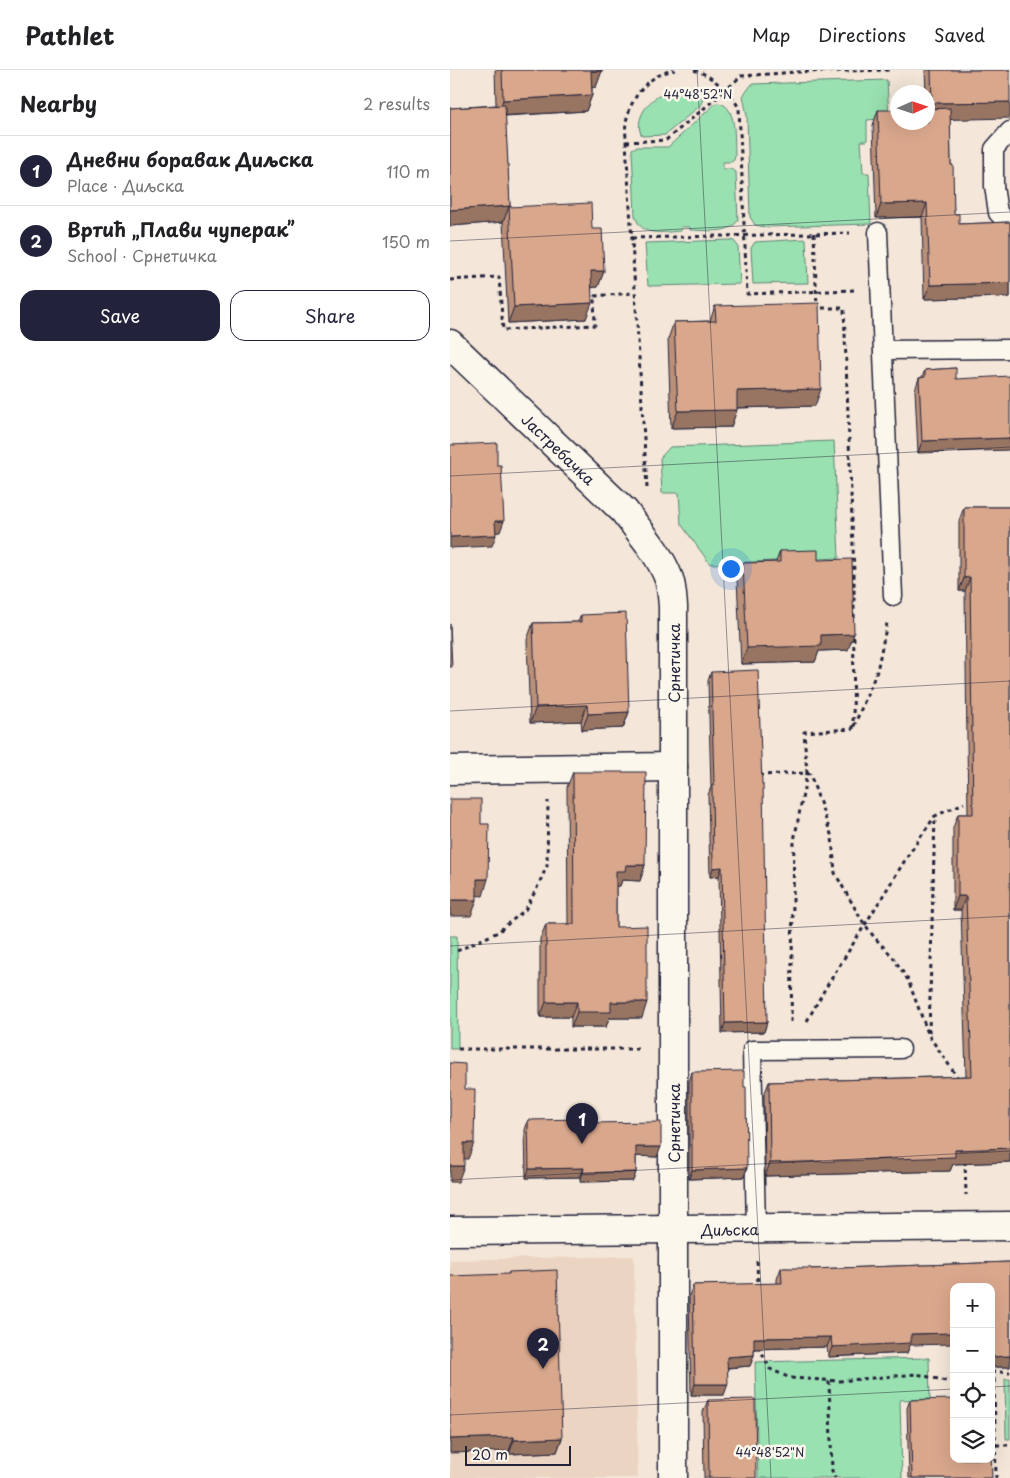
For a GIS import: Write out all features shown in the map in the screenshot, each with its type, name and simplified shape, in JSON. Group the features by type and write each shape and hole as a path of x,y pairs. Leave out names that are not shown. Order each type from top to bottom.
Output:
{"street":[{"name":"Јастребачка","path":"450,344 624,511 646,538 660,562"},
{"name":"Срнетичка","path":"660,562 668,579 673,606 673,1478"},
{"path":"450,770 673,767"},
{"name":"Диљска","path":"450,1230 1010,1226"}],"lane":[{"path":"1010,131 994,149 994,186 998,213 1010,224"},
{"path":"878,232 893,596"},
{"path":"884,350 1010,349"},
{"path":"756,1228 752,1050 901,1049"}],"path":[{"path":"647,489 634,293 626,122 632,101 644,86 665,72 675,70"},
{"path":"692,70 711,78 726,90 739,108 747,294 881,289"},
{"path":"626,142 666,140 741,76 797,72 891,70"},
{"path":"814,233 818,308 844,308 854,573 854,622"},
{"path":"632,238 824,233"},
{"path":"450,280 499,277 503,330 595,325 594,296 634,293"},
{"path":"853,729 877,671 893,596"},
{"path":"853,729 854,631"},
{"path":"790,1050 794,841 807,773 804,732 853,729"},
{"path":"457,950 498,932 525,910 536,890 548,866 548,786 550,770"},
{"path":"758,775 810,774 832,837 835,873 845,893 874,937 892,956 908,980 929,1036 959,1080"},
{"path":"790,1050 825,989 907,857 935,816 964,803"},
{"path":"929,1036 935,816"},
{"path":"458,1048 673,1049"},
{"path":"964,1155 966,1204"},
{"path":"757,1255 758,1295"},
{"path":"761,1342 761,1351 770,1369 790,1378 839,1381 917,1374 950,1382"},
{"path":"994,1373 1010,1372"},
{"path":"828,1381 832,1471 835,1478"},
{"path":"995,1418 996,1478"},
{"path":"996,1446 1010,1445"}],"shaded area":[{"path":"634,1256 638,1478 450,1478 450,1260"}],"green space":[{"path":"887,80 889,118 867,120 867,141 861,141 863,173 869,173 871,224 765,227 755,225 750,217 747,116 743,96 752,84"},
{"path":"680,93 703,98 701,105 665,135 642,136 639,124 648,105 658,96"},
{"path":"716,103 723,104 728,109 733,124 735,156 731,162 723,162 723,169 731,169 736,172 738,220 729,228 717,231 690,230 690,227 681,227 681,231 653,232 642,228 635,216 632,149 636,147 668,147"},
{"path":"806,239 808,283 753,284 751,248 755,242"},
{"path":"734,241 738,246 740,284 648,286 645,243"},
{"path":"834,441 839,558 710,564 681,524 679,493 662,493 660,458 670,447"},
{"path":"450,936 457,936 458,1049 450,1049"},
{"path":"929,1358 930,1399 900,1400 902,1478 758,1478 755,1362"},
{"path":"1005,1379 1010,1379 1010,1439 1006,1439"}],"building":[{"path":"502,70 602,71 591,71 592,95 503,100"},
{"path":"931,70 1010,70 1010,102 935,103 935,85 931,85"},
{"path":"505,105 510,206 450,210 450,108"},
{"path":"950,108 954,214 959,214 959,224 1010,222 1010,283 930,285 927,203 881,204 878,110 890,110 890,130 935,130 935,109"},
{"path":"591,203 592,229 602,229 604,271 591,271 592,303 514,307 509,207"},
{"path":"819,303 821,389 737,391 737,410 678,411 674,322 716,321 715,306"},
{"path":"956,368 956,379 1010,376 1010,438 922,441 919,378 925,377 925,370"},
{"path":"497,443 497,465 501,465 504,521 495,521 496,535 450,537 450,445"},
{"path":"964,507 1010,507 1010,1148 955,1150 955,1157 770,1163 769,1082 972,1076 966,896 958,896 958,814 973,814 970,577 964,578"},
{"path":"818,550 818,560 852,559 854,634 821,635 821,646 747,648 743,563 780,562 780,551"},
{"path":"626,613 629,712 588,714 587,705 536,707 533,623 581,622 581,615"},
{"path":"450,624 452,667 450,667"},
{"path":"758,670 763,784 767,1022 725,1023 722,867 713,868 712,785 714,785 711,672"},
{"path":"573,772 646,772 645,865 626,865 625,871 616,871 616,927 647,926 647,1002 611,1002 611,1012 577,1012 577,1002 546,1002 546,924 574,924"},
{"path":"450,799 481,799 481,824 489,824 488,879 477,879 477,900 450,900"},
{"path":"450,1063 465,1064 465,1089 475,1089 474,1143 464,1143 464,1166 450,1166"},
{"path":"744,1071 744,1087 746,1087 747,1168 692,1170 692,1072"},
{"path":"585,1119 585,1123 661,1122 661,1147 636,1147 636,1172 583,1173 584,1168 529,1169 528,1120"},
{"path":"1010,1262 1010,1356 995,1357 995,1283 950,1283 950,1333 911,1334 911,1343 832,1347 831,1337 754,1338 754,1355 727,1357 728,1384 695,1384 693,1285 782,1283 781,1268 811,1269"},
{"path":"557,1270 562,1438 514,1440 514,1437 450,1439 450,1276"},
{"path":"755,1399 756,1478 709,1478 708,1400"},
{"path":"950,1399 950,1463 991,1463 992,1478 912,1478 910,1400"}],"place":[{"name":"Дневни боравак Диљска","path":"582,1144"},
{"name":"Вртић „Плави чуперак”","path":"543,1369"}]}
